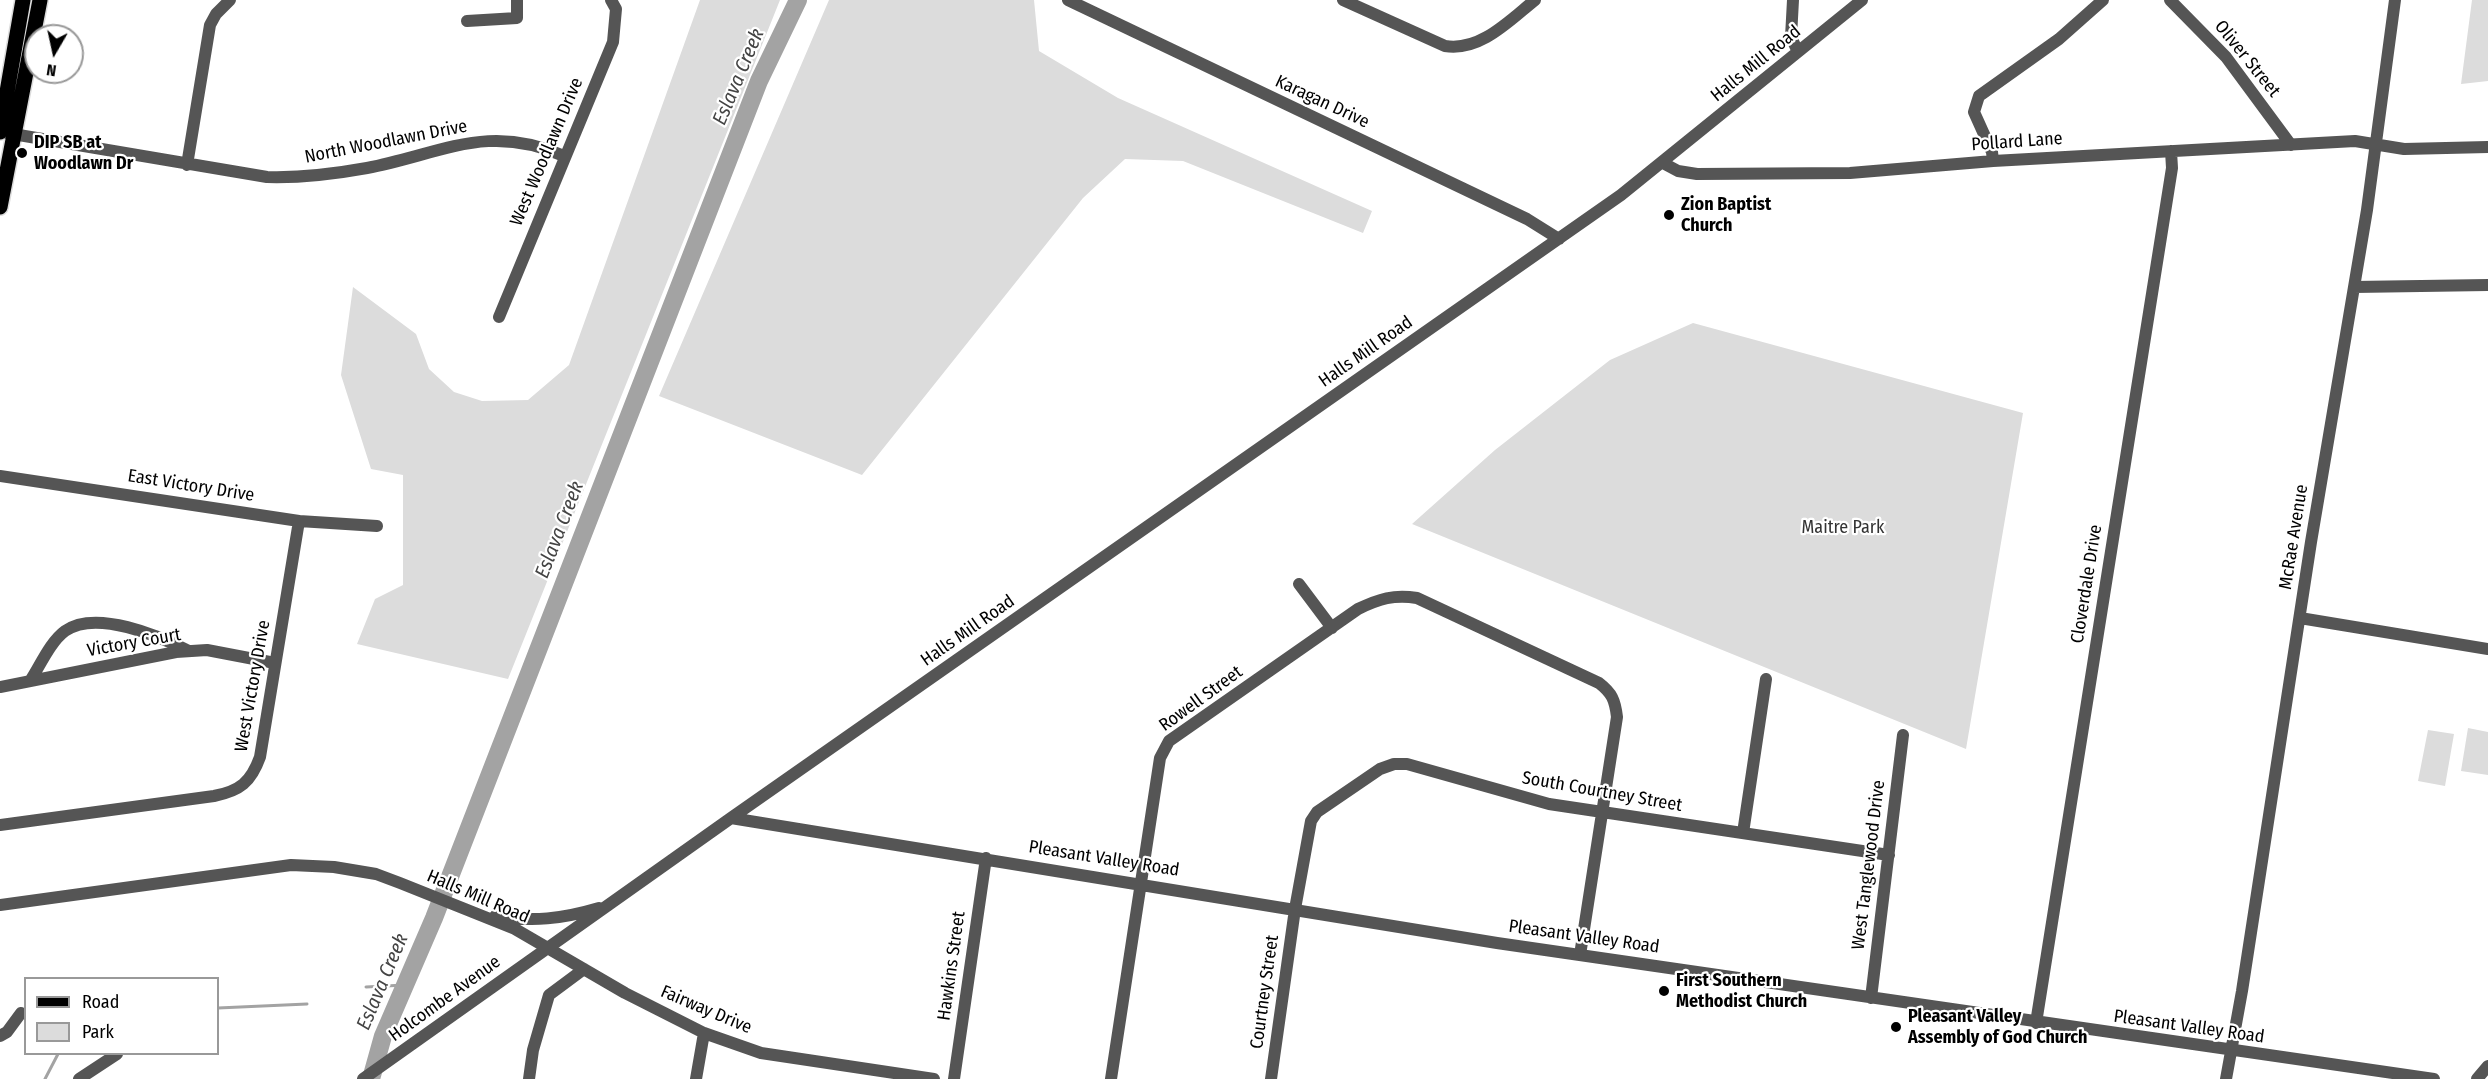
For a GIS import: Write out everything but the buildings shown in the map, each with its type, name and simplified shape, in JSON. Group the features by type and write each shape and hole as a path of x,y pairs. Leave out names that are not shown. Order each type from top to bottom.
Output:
{"main road":[{"path":"0,132 23,0"},
{"path":"0,207 16,134 40,0"}],"street":[{"path":"187,165 210,25 216,14 230,0"},
{"path":"467,21 517,18 517,0"},
{"name":"West Woodlawn Drive","path":"499,317 613,42 616,9 610,0"},
{"name":"Karagan Drive","path":"1068,0 1527,219 1559,239"},
{"path":"1343,0 1445,46 1455,48 1491,35 1535,0"},
{"path":"1793,0 1791,37 1798,52"},
{"name":"Halls Mill Road","path":"0,905 291,865 334,867 376,874 515,929 548,949 731,818 1559,239 1663,163 1862,0"},
{"path":"1993,161 1992,152 1974,112 1979,96 2059,39 2103,0"},
{"name":"Oliver Street","path":"2170,0 2226,57 2291,145"},
{"name":"McRae Avenue","path":"2226,1079 2300,618 2310,542 2354,287 2395,0"},
{"name":"North Woodlawn Drive","path":"0,132 257,176 299,178 368,168 471,142 508,139 528,142 564,156"},
{"name":"Pollard Lane","path":"1663,163 1677,171 1736,176 1850,173 1993,161 2355,141 2404,149 2488,147"},
{"name":"Cloverdale Drive","path":"2036,1023 2172,168 2171,151"},
{"path":"2354,287 2488,285"},
{"name":"East Victory Drive","path":"0,476 299,521 378,526"},
{"name":"West Victory Drive","path":"0,825 214,796 244,786 255,770 260,757 299,521"},
{"path":"1299,584 1332,628"},
{"name":"Rowell Street","path":"1111,1079 1160,758 1169,741 1332,628 1380,599 1393,596 1417,598 1556,662 1599,683 1610,691 1616,701 1617,717 1603,812"},
{"path":"2300,618 2488,649"},
{"path":"30,681 65,631 83,624 128,627 162,638 190,651"},
{"name":"Victory Court","path":"0,687 190,651 207,651 275,663"},
{"path":"1743,833 1766,679"},
{"name":"West Tanglewood Drive","path":"1871,998 1903,735"},
{"name":"South Courtney Street","path":"1295,909 1308,833 1317,812 1380,769 1394,764 1420,766 1549,804 1889,855"},
{"path":"1580,955 1603,812"},
{"name":"Pleasant Valley Road","path":"731,818 1580,955 2434,1079"},
{"name":"Hawkins Street","path":"954,1079 986,858"},
{"path":"470,912 545,921 568,918 609,905"},
{"name":"Courtney Street","path":"1271,1079 1295,909"},
{"name":"Fairway Drive","path":"548,949 704,1033 761,1053 934,1079"},
{"name":"Holcombe Avenue","path":"363,1079 548,949"},
{"path":"529,1079 534,1050 549,995 584,969"},
{"path":"0,1036 7,1032 21,1013"},
{"path":"696,1079 704,1033"},
{"path":"79,1079 114,1055"},
{"path":"2477,1079 2488,1066"}],"green space":[{"path":"700,0 780,0 508,679 357,644 375,599 403,585 403,475 371,469 341,375 353,287 416,334 429,369 454,392 482,401 528,400 569,365"},
{"path":"829,0 1034,0 1039,51 1118,98 1372,211 1363,233 1183,161 1125,159 1083,198 862,475 659,396"},
{"path":"2472,0 2488,0 2488,81 2461,84"},
{"name":"Maitre Park","path":"1693,323 2023,413 1966,749 1412,524 1495,450 1610,360"},
{"path":"2468,728 2488,732 2488,775 2461,771"},
{"path":"2428,730 2454,734 2445,786 2418,781"}],"waterway":[{"name":"Eslava Creek","path":"371,1079 383,1036 434,918 759,81 798,0"},
{"path":"366,987 405,985"},
{"path":"219,1008 307,1004"},
{"path":"45,1079 57,1055"}],"place":[{"name":"DIP SB at Woodlawn Dr","path":"22,153"},
{"name":"Zion Baptist Church","path":"1669,215"},
{"name":"First Southern Methodist Church","path":"1664,991"},
{"name":"Pleasant Valley Assembly of God Church","path":"1896,1027"}]}
